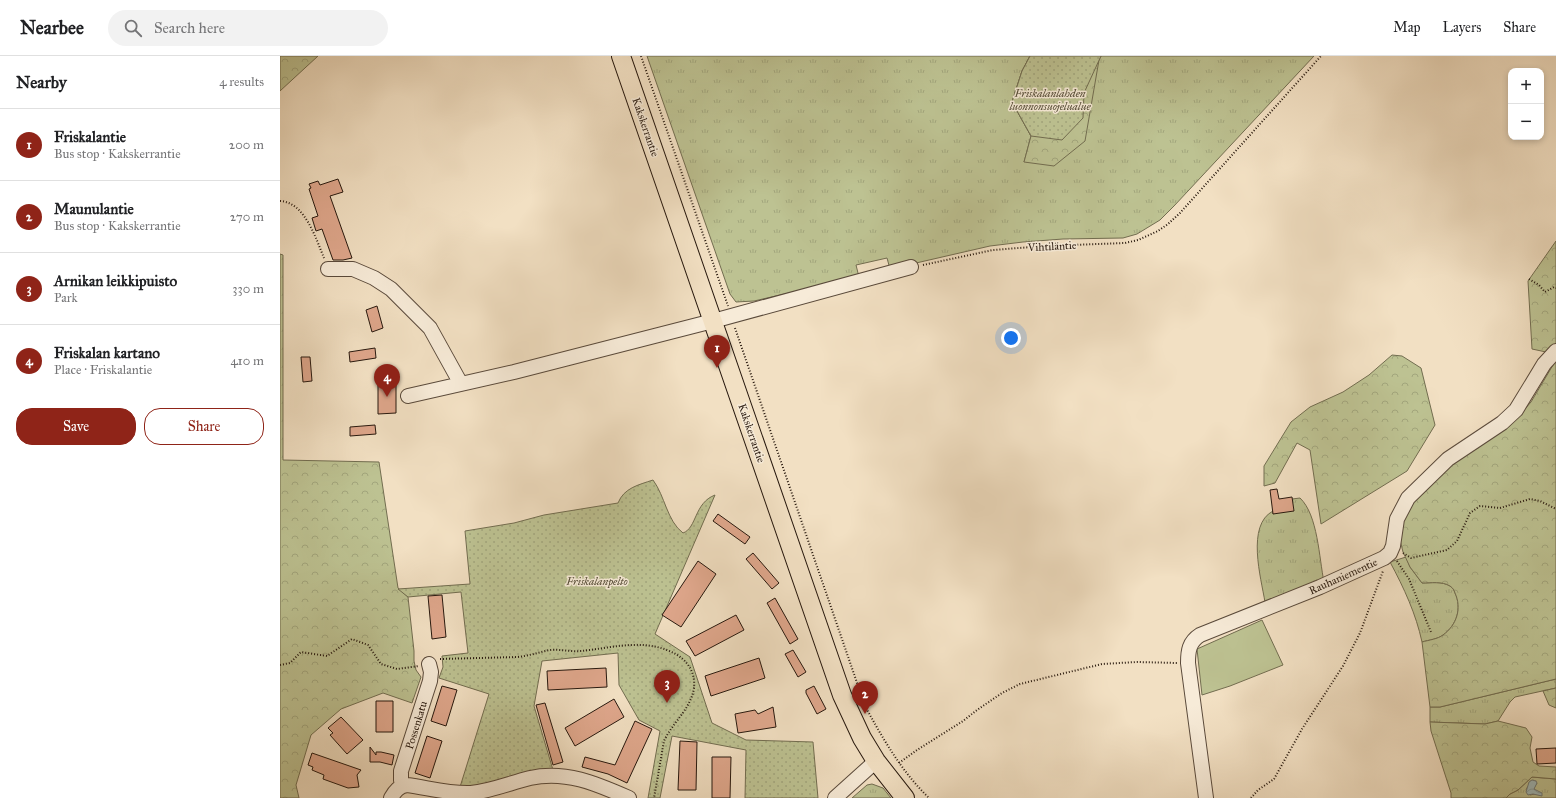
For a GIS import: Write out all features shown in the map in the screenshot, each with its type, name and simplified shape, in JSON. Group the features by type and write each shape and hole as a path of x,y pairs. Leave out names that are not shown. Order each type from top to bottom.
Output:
{"main road":[{"name":"Kakskerrantie","path":"621,56 842,694 862,738 876,761 906,798"}],"street":[{"path":"408,396 514,372 713,321 911,267"},
{"path":"328,269 353,269 374,278 391,289 430,328 461,384"},
{"path":"1389,552 1397,519 1408,498 1448,459 1502,423 1516,410 1544,364 1556,351"},
{"name":"Rauhaniementie","path":"1206,798 1188,664 1189,648 1193,640 1200,635 1320,587 1389,552"},
{"name":"Possenkatu","path":"402,786 401,771 430,681 431,672 429,664"},
{"path":"837,797 876,761"},
{"path":"391,798 402,786 414,786 444,792 471,793 544,776 586,780 629,798"}],"path":[{"path":"641,56 861,696 883,740 914,784 929,798"},
{"name":"Vihtiläntie","path":"911,267 993,250 1045,246 1125,243 1148,236 1168,224 1180,212 1321,56"},
{"path":"280,201 290,204 305,217 313,230 328,269"},
{"path":"1529,279 1539,285 1545,292 1556,288"},
{"path":"1389,552 1411,558 1447,550 1457,541 1470,513 1480,506 1500,508 1530,499 1540,501 1556,509"},
{"path":"1389,552 1399,563 1409,580 1431,632"},
{"path":"1251,798 1258,790 1274,780 1306,723 1343,666 1360,633 1389,552"},
{"path":"280,665 290,663 301,652 326,656 352,639 368,645 381,664 397,669 429,664 440,659 529,656 550,650 581,651 640,644 666,650 676,654 689,666 693,674 694,688 685,709 664,741 654,798"},
{"path":"899,763 963,721 1002,693 1020,684 1102,664 1137,662 1188,664"}],"green space":[{"path":"280,56 318,56 280,91"},
{"path":"647,56 1030,56 1022,71 1012,102 1031,136 1024,162 1101,56 1314,56 1174,206 1160,220 1137,234 1123,238 1063,239 990,246 890,269 887,258 856,265 859,277 754,301 736,302 730,294"},
{"name":"Friskalanlahden luonnonsuojelualue","path":"1030,56 1101,56 1099,60 1085,141 1054,166 1024,162 1031,136 1012,102 1022,71"},
{"name":"Friskalanlahden luonnonsuojelualue","path":"1030,56 1101,56 1084,93 1083,118 1062,140 1031,136 1012,102 1022,71"},
{"path":"1556,241 1556,360 1546,352 1532,349 1528,281"},
{"path":"280,254 283,255 283,460 379,462 398,588 408,597 414,661 416,670 421,677 412,703 383,693 341,709 311,735 296,785 299,798 280,798"},
{"path":"1392,355 1402,356 1421,368 1435,425 1407,471 1321,524 1310,450 1297,443 1275,483 1264,486 1264,466 1291,422 1310,407 1343,392 1369,375"},
{"path":"1556,360 1556,679 1440,707 1430,707 1422,642 1439,638 1448,631 1457,616 1458,604 1455,592 1451,587 1447,584 1440,583 1422,583 1410,567 1403,552 1399,536 1405,508 1455,459 1517,418 1531,402"},
{"name":"Friskalanpelto","path":"653,480 673,522 683,533 691,526 703,504 715,495 655,634 690,657 712,723 746,740 813,742 818,798 745,798 746,750 672,736 660,798 648,798 660,731 639,720 619,685 618,653 542,661 534,706 553,770 483,785 460,787 489,694 439,678 443,667 442,656 468,653 461,592 408,597 398,589 470,584 465,531 514,523 544,515 618,503 628,490"},
{"path":"1300,498 1311,515 1317,537 1324,582 1265,602 1257,553 1260,528 1265,518 1273,511 1273,514 1292,499"},
{"path":"1406,557 1410,567 1422,583 1444,583 1453,588 1458,604 1457,616 1448,631 1439,638 1422,642 1409,601 1390,562"},
{"path":"1262,620 1283,665 1230,686 1202,695 1197,649"},
{"path":"1556,679 1556,688 1515,697 1498,721 1485,724 1430,722 1430,707 1440,707"},
{"path":"1556,688 1556,708 1549,705 1543,691"},
{"path":"1498,721 1526,728 1532,737 1530,748 1533,762 1539,766 1556,767 1556,779 1532,777 1518,790 1506,798 1451,798 1451,793 1431,731 1430,722 1485,724"},
{"path":"1532,777 1556,779 1556,798 1506,798 1518,790","holes":["1537,783 1534,788 1535,794 1530,795 1526,790 1528,786"]},
{"path":"872,784 883,788 891,798 852,798 867,785"}],"water":[{"path":"1532,780 1536,781 1537,783 1534,789 1542,793 1542,796 1533,794 1528,795 1526,792 1529,782"}],"building":[{"path":"338,179 343,192 330,196 352,258 333,260 322,229 316,231 312,218 318,216 309,189 311,188 309,184 318,181 320,185"},
{"path":"377,306 383,328 372,332 366,310"},
{"path":"375,348 376,358 350,362 349,352"},
{"path":"301,357 310,357 312,381 303,382"},
{"path":"396,380 396,413 378,414 378,381"},
{"path":"375,425 376,434 350,436 350,427"},
{"path":"1277,489 1279,499 1292,497 1294,511 1273,514 1270,490"},
{"path":"718,514 750,537 745,544 713,521"},
{"path":"753,553 779,583 772,589 746,559"},
{"path":"698,561 716,574 681,627 662,615"},
{"path":"442,595 446,637 432,639 428,596"},
{"path":"775,598 798,639 790,644 767,603"},
{"path":"736,615 744,630 695,656 686,641"},
{"path":"793,650 806,672 798,677 785,654"},
{"path":"759,658 765,678 711,696 705,676"},
{"path":"606,668 607,687 548,690 547,671"},
{"path":"442,686 457,690 446,726 431,721"},
{"path":"814,686 826,709 817,714 806,693 806,690"},
{"path":"614,699 624,717 575,746 565,728"},
{"path":"376,701 393,701 393,732 376,732"},
{"path":"545,703 563,762 553,765 536,705"},
{"path":"773,707 776,727 738,733 735,714 755,710 758,714"},
{"path":"341,717 363,740 347,754 330,735 333,733 328,728"},
{"path":"635,721 652,729 627,783 608,774 582,767 585,757 615,765"},
{"path":"427,736 442,741 430,778 415,773"},
{"path":"680,741 697,742 696,790 678,790"},
{"path":"370,747 376,755 376,752 381,752 394,755 392,765 380,762 370,762"},
{"path":"1556,748 1556,763 1537,764 1536,749"},
{"path":"312,753 361,770 357,775 359,787 348,788 323,779 324,775 312,770 313,767 308,765"},
{"path":"712,757 731,757 730,798 712,798"}],"place":[{"name":"Friskalantie","path":"717,368"},
{"name":"Friskalan kartano","path":"387,397"},
{"name":"Arnikan leikkipuisto","path":"667,703"},
{"name":"Maunulantie","path":"865,714"}]}
